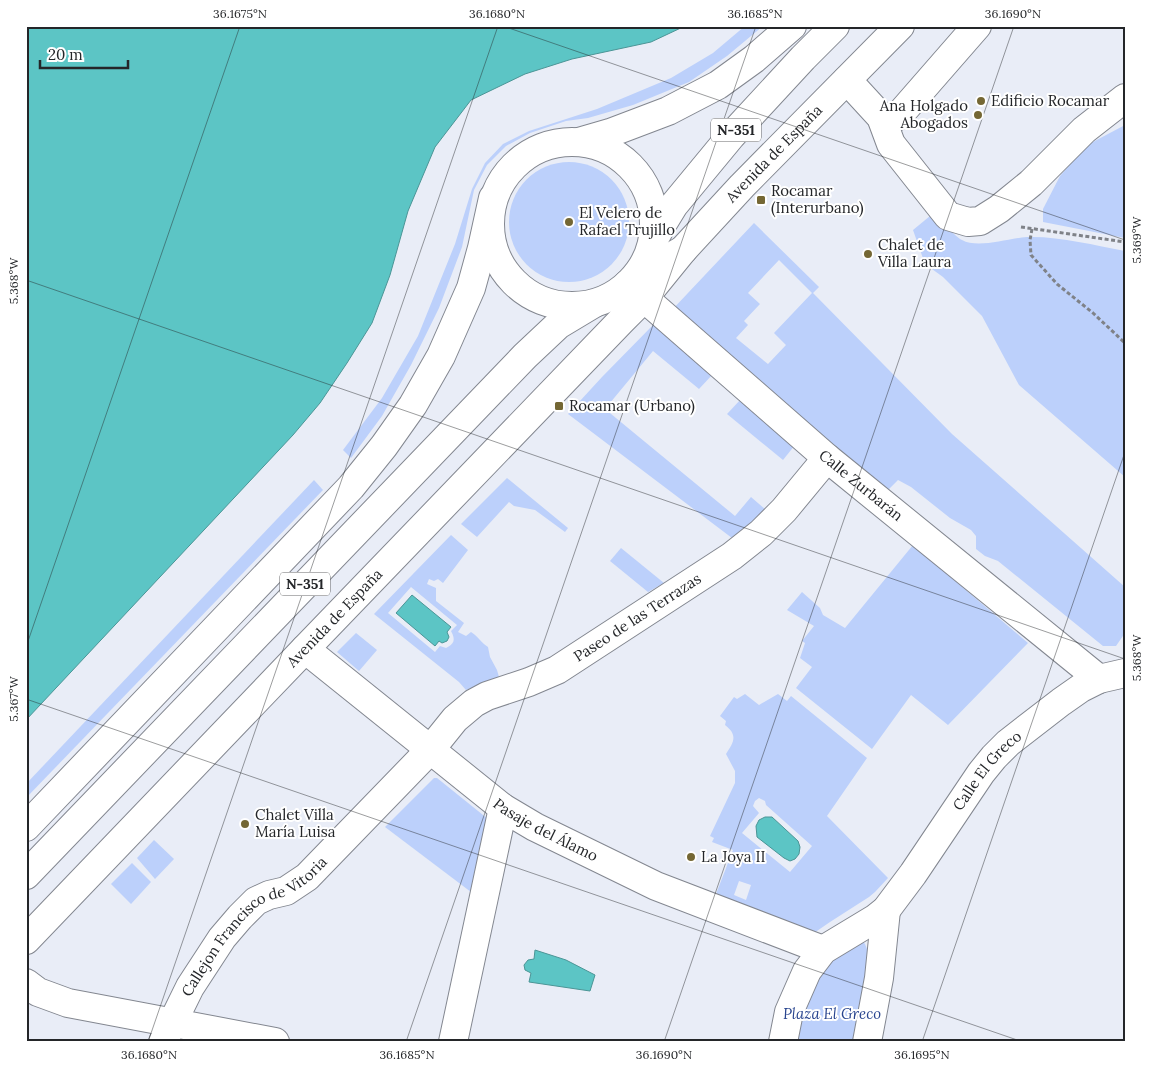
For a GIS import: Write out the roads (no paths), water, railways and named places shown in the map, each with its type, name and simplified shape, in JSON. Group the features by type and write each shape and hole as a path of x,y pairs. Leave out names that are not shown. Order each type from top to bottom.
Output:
{"main road":[{"name":"N-351","path":"26,827 351,487 384,446 418,397 457,322 471,288 493,198 506,174 526,155 551,144 579,142 610,134 668,111 718,85 754,59 792,26"},
{"name":"N-351","path":"26,875 525,356 558,325 594,304 634,285 663,223 674,205 731,136 835,26"},
{"name":"Avenida de España","path":"26,940 621,320 634,285 661,263 683,250 742,186 900,26"},
{"path":"881,117 888,120 902,112 977,26"},
{"path":"847,80 881,117 891,144 948,216 968,222 980,221 1031,183 1084,130 1125,98"},
{"name":"N-351","path":"579,142 606,149 618,155 639,176 646,189 654,216 652,245"},
{"name":"N-351","path":"493,198 489,223 492,249 503,272 521,290 543,302 568,307 594,304"},
{"name":"Calle Zurbarán","path":"634,285 827,458 1112,676"},
{"name":"Paseo de las Terrazas","path":"430,750 455,719 474,704 487,696 557,670 732,556 761,533 784,510 827,458"},
{"name":"Pasaje del Álamo","path":"305,649 503,808 535,827 656,886 823,950"},
{"name":"Calle El Greco","path":"783,1042 789,1012 807,971 823,950 886,910 994,757 1008,743 1081,688 1112,676"},
{"name":"Callejon Francisco de Vitoria","path":"167,1032 190,987 222,938 240,917 256,901 269,895 286,891 307,877 430,750"},
{"path":"453,1042 503,808"},
{"path":"867,1042 879,978 886,910"},
{"path":"26,984 38,992 68,1003 167,1032 275,1042"}],"place":[{"name":"Edificio Rocamar","path":"981,101"},
{"name":"Ana Holgado Abogados","path":"978,115"},
{"name":"Rocamar (Interurbano)","path":"761,200"},
{"name":"El Velero de Rafael Trujillo","path":"569,222"},
{"name":"Chalet de Villa Laura","path":"868,254"},
{"name":"Rocamar (Urbano)","path":"559,406"},
{"name":"Chalet Villa María Luisa","path":"245,824"},
{"name":"La Joya II","path":"691,857"}],"park label":[{"name":"Plaza El Greco","path":"832,1014"}]}
